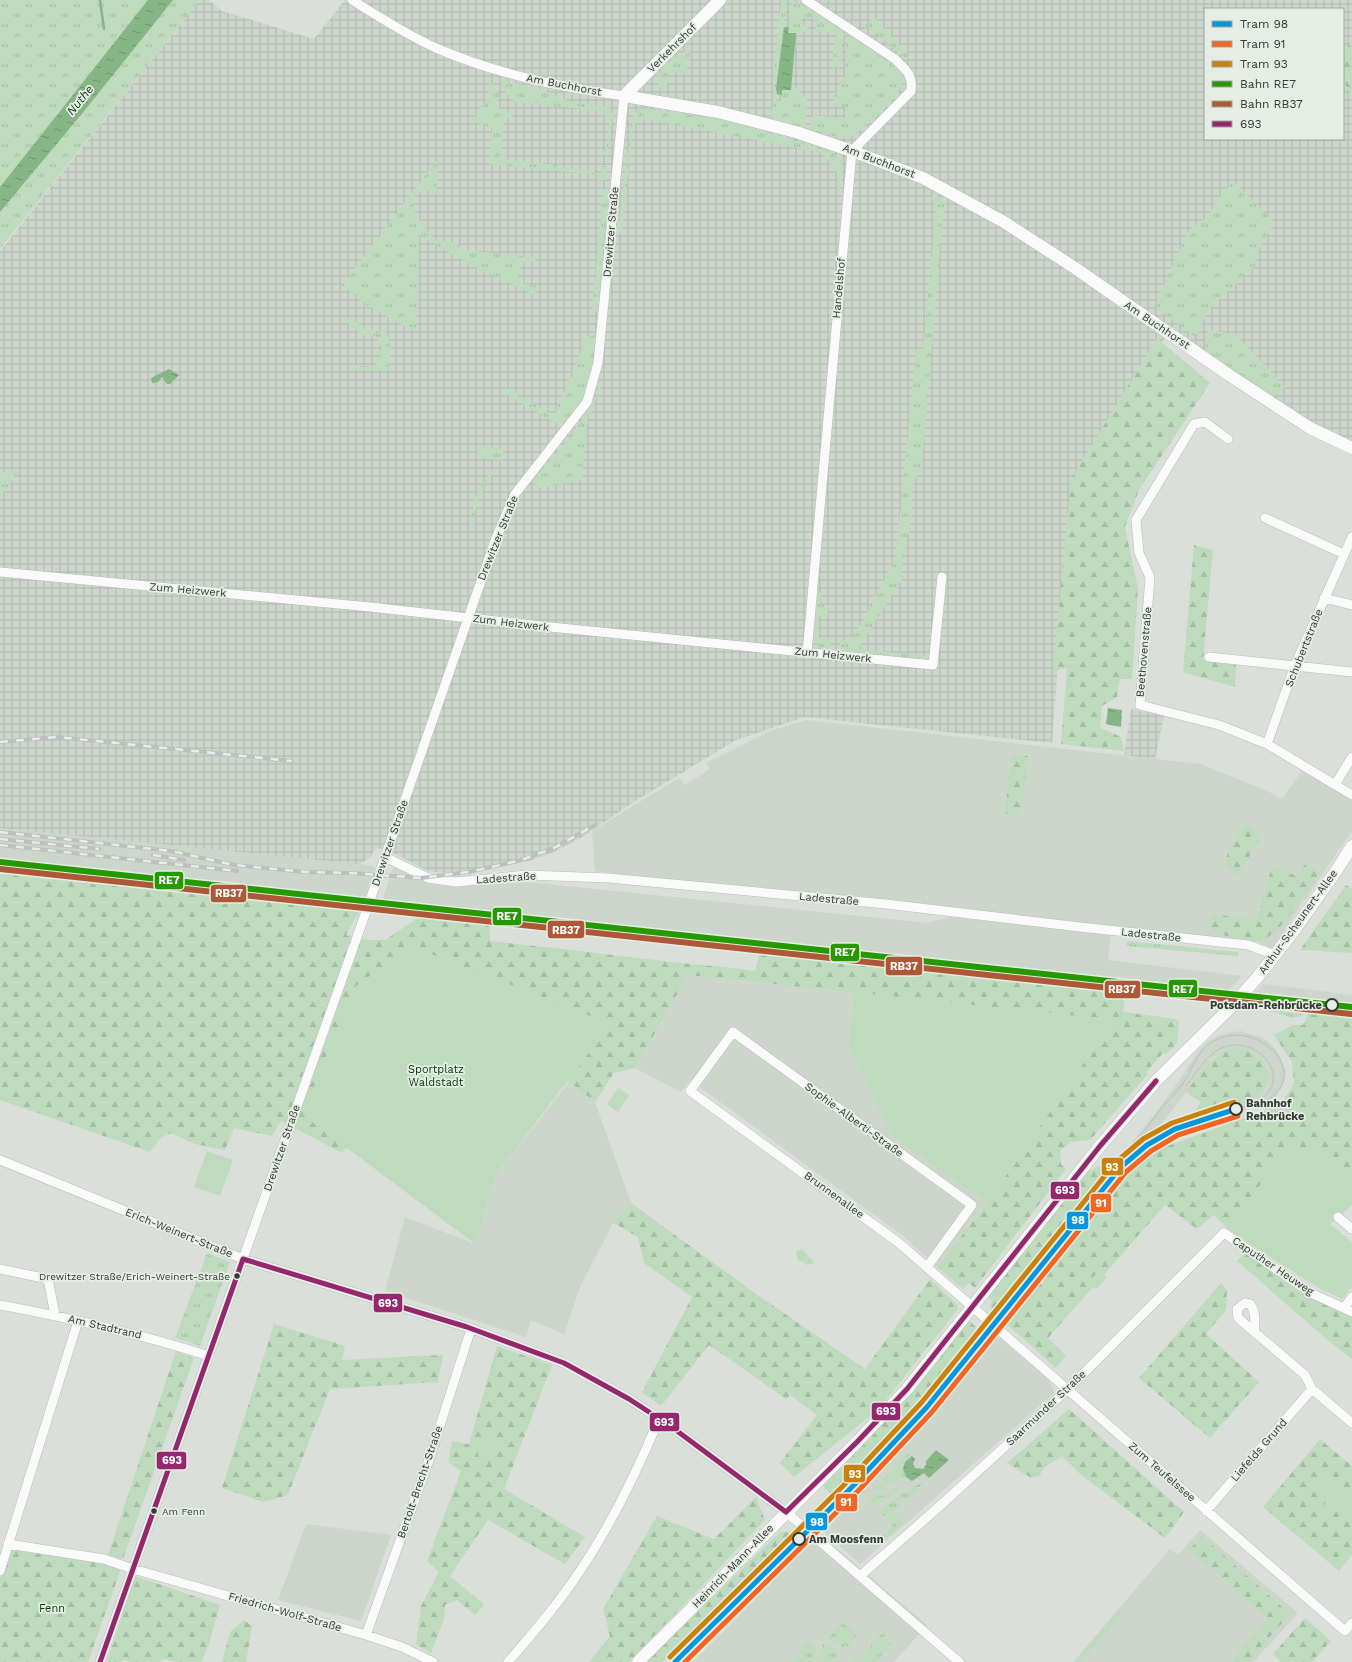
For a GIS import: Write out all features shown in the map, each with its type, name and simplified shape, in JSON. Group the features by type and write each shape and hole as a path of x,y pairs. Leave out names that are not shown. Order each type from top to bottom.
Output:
{"main road":[{"name":"Verkehrshof","path":"624,96 720,0"},
{"name":"Am Buchhorst","path":"624,96 718,112 796,132 852,150 923,178 1004,222 1075,268 1229,375 1310,428 1352,448"},
{"name":"Arthur-Scheunert-Allee","path":"1221,1017 1275,956 1336,871 1352,846"},
{"name":"Heinrich-Mann-Allee","path":"638,1662 857,1442 907,1389 972,1305 1100,1146 1146,1092 1191,1044 1221,1017"}],"street":[{"name":"Am Buchhorst","path":"352,0 411,35 467,60 538,82 624,96"},
{"path":"806,0 895,59 907,71 912,80 911,90 852,150"},
{"name":"Drewitzer Straße","path":"100,1662 385,857 496,538 515,494 587,402 598,363 601,340 624,96"},
{"name":"Handelshof","path":"807,652 852,150"},
{"name":"Beethovenstraße","path":"1228,439 1205,422 1194,424 1136,520 1139,553 1150,578 1140,705 1219,725 1267,744 1336,783 1352,795"},
{"path":"1265,518 1344,554"},
{"name":"Schubertstraße","path":"1267,744 1295,665 1352,537"},
{"name":"Zum Heizwerk","path":"0,572 933,665 942,577"},
{"path":"1324,598 1352,605"},
{"path":"1209,657 1352,672"},
{"path":"1336,783 1352,757"},
{"name":"Ladestraße","path":"385,857 428,878 456,882 527,875 608,878 886,904 1248,945 1275,956"},
{"name":"Sophie-Alberti-Straße","path":"690,1091 733,1032 972,1205 927,1267"},
{"name":"Brunnenallee","path":"690,1091 857,1211 972,1305"},
{"name":"Erich-Weinert-Straße","path":"0,1160 243,1259 471,1329 564,1363 629,1399 659,1419 786,1512"},
{"path":"1338,1217 1352,1229"},
{"name":"Caputher Heuweg","path":"1224,1233 1311,1293 1348,1310 1352,1297"},
{"name":"Saarmunder Straße","path":"860,1576 942,1504 1067,1390 1224,1233"},
{"path":"0,1269 48,1279 55,1315"},
{"name":"Am Stadtrand","path":"0,1305 55,1315 148,1338 209,1356"},
{"name":"Zum Teufelssee","path":"972,1305 1067,1390 1345,1631 1352,1623"},
{"path":"0,1571 78,1321"},
{"name":"Bertolt-Brecht-Straße","path":"366,1635 429,1460 471,1329"},
{"path":"1255,1333 1305,1375 1312,1389 1352,1423"},
{"name":"Liefelds Grund","path":"1206,1511 1312,1389"},
{"path":"508,1662 549,1613 596,1544 622,1500 659,1419"},
{"path":"786,1512 959,1662"},
{"path":"8,1544 104,1559 133,1569"},
{"name":"Friedrich-Wolf-Straße","path":"133,1569 366,1635 402,1647 433,1662"}],"shaded area":[{"path":"200,0 209,0 222,11 314,39 345,0 1352,0 1352,41 1344,51 1344,8 1204,8 1204,140 1344,140 1344,83 1352,96 1352,441 1315,425 1221,363 1172,327 1072,480 1052,743 805,717 736,740 632,803 581,838 554,852 529,861 457,875 428,871 397,855 375,847 371,857 359,864 0,828 0,251"},
{"path":"1131,709 1164,716 1155,759 1124,755"},
{"path":"806,720 1201,764 1269,792 1282,799 1303,769 1352,799 1352,831 1272,948 1257,942 1096,924 659,880 595,871 592,831 679,778 685,785 710,769 706,763 770,731"},
{"path":"0,828 375,866 363,905 355,911 0,874"},
{"path":"393,868 397,868 430,884 451,887 526,882 928,923 949,917 1111,933 1108,960 1242,976 1219,1000 379,910"},
{"path":"688,975 854,992 848,1046 892,1136 987,1203 937,1267 903,1236 690,1080 681,1092 635,1068"},
{"path":"1263,984 1352,995 1352,1017 1271,1007 1249,1002"},
{"path":"1241,1031 1263,1038 1270,1043 1279,1054 1286,1072 1285,1079 1276,1096 1269,1102 1256,1107 1202,1121 1174,1131 1153,1144 1137,1157 1002,1320 995,1314 1157,1111 1177,1084 1196,1054 1208,1041 1227,1033","holes":["1215,1056 1267,1072 1267,1085 1260,1096 1246,1102 1197,1115 1171,1125 1149,1139"]},
{"path":"569,1082 595,1102 631,1203 613,1223 580,1287 564,1334 531,1320 526,1337 385,1291 405,1217 475,1244 495,1176"},
{"path":"997,1336 1050,1381 1054,1393 860,1564 824,1532 931,1419"},
{"path":"306,1524 391,1535 361,1621 278,1600"},
{"path":"1200,1530 1298,1613 1253,1662 1073,1662 1170,1549 1178,1555"},
{"path":"820,1534 927,1625 894,1662 693,1662"}],"green space":[{"path":"0,0 200,0 0,249"},
{"path":"781,0 787,0 776,88 778,89 776,103 782,99 782,89 791,90 796,87 807,100 805,128 775,120 771,116 775,75 773,74"},
{"path":"796,1 840,29 844,34 841,62 838,67 832,68 835,33 815,31 818,20 801,17 800,25 808,27 808,31 788,33 791,4"},
{"path":"874,17 910,56 907,60 865,25"},
{"path":"852,36 900,70 903,79 902,86 890,103 863,128 855,134 845,138 810,129 811,115 845,118 845,107 833,106 834,93 838,92 841,80 845,76 847,38"},
{"path":"1352,41 1352,96 1344,83 1344,51"},
{"path":"685,51 690,52 686,74 670,72 666,91 660,88 659,75 662,70 669,62"},
{"path":"502,80 543,90 566,100 610,108 613,115 607,155 603,155 600,151 606,151 610,116 604,116 604,111 514,102 501,86"},
{"path":"490,81 501,97 495,102 505,115 511,110 513,117 504,117 501,155 506,156 506,160 555,165 558,167 595,171 595,173 601,174 603,165 607,166 606,180 598,180 599,175 489,164 492,128 470,121 488,98"},
{"path":"645,108 735,122 843,156 840,191 837,191 838,175 823,153 644,119 633,125 622,235 618,232 632,119 637,110"},
{"path":"439,157 436,195 426,189 415,195 414,211 433,239 460,244 462,250 533,257 537,262 521,262 520,283 538,286 535,295 480,270 419,235 416,332 366,305 342,285"},
{"path":"1233,181 1274,222 1257,254 1256,265 1209,310 1195,337 1154,306 1189,230 1207,217 1220,196"},
{"path":"603,189 609,190 597,311 592,310"},
{"path":"929,194 937,195 946,203 942,223 922,468 913,482 910,526 900,576 904,576 858,649 926,656 925,662 849,655 840,648 840,640 849,641 863,621 896,556 916,349 923,349 936,206"},
{"path":"350,316 368,332 371,329 378,334 382,330 386,332 391,345 389,369 387,371 355,369 355,365 375,367 376,357 382,348 377,344 378,337 365,334 364,336 346,322"},
{"path":"1209,330 1235,334 1285,387 1272,399 1235,373 1203,346"},
{"path":"599,335 595,363 584,400 566,421 555,423 505,393 508,388 554,416 584,344 581,337"},
{"path":"1157,338 1210,383 1139,490 1125,527 1138,589 1132,679 1120,679 1117,697 1102,706 1100,728 1121,737 1124,751 1061,744 1067,668 1053,671 1071,479"},
{"path":"598,386 601,387 588,418 582,480 540,488 532,482 579,424 587,412"},
{"path":"479,446 501,449 506,454 502,460 477,458"},
{"path":"17,469 19,471 0,498 0,472 6,473"},
{"path":"491,470 494,472 478,499 473,525 470,525 475,498"},
{"path":"1194,545 1213,550 1203,660 1236,664 1235,687 1183,672"},
{"path":"817,593 821,593 820,604 829,605 827,617 819,616 817,628 820,629 819,638 832,639 829,649 819,647 813,638"},
{"path":"1011,755 1028,756 1022,810 1018,809 1018,817 1005,813"},
{"path":"1245,823 1262,837 1236,876 1225,865 1228,850"},
{"path":"1306,863 1320,872 1285,922 1262,942 1210,933 1211,914 1257,920 1272,866 1296,876"},
{"path":"0,874 355,911 359,912 346,935 369,940 385,940 419,917 489,924 490,941 755,971 760,952 1126,991 1123,1012 1176,1019 1179,1023 1177,1043 1166,1054 1163,1053 1146,1072 1148,1074 1090,1140 1071,1142 1060,1151 1061,1164 1066,1169 975,1288 969,1283 963,1289 937,1267 987,1203 1113,1020 688,975 635,1068 614,1073 595,1102 569,1082 565,1069 356,1134 342,1153 281,1121 272,1136 234,1128 225,1150 195,1144 171,1133 161,1138 150,1152 0,1100"},
{"path":"1346,885 1352,889 1352,953 1300,950"},
{"path":"1127,941 1238,952 1238,956 1126,946"},
{"name":"Sportplatz Waldstadt","path":"411,946 611,1024 495,1176 475,1244 303,1115 353,988"},
{"path":"854,992 1113,1020 987,1203 892,1136 848,1046"},
{"path":"1249,1002 1305,1012 1302,1016 1293,1018 1249,1005"},
{"path":"1309,1012 1352,1017 1352,1176 1311,1148 1282,1152 1230,1231 1214,1215 1197,1229 1165,1205 1048,1338 1066,1355 1056,1368 1002,1320 1137,1157 1280,1105 1294,1084 1292,1062 1274,1035 1293,1025 1303,1025"},
{"path":"1239,1048 1256,1055 1265,1065 1268,1077 1263,1091 1259,1096 1247,1102 1197,1115 1194,1113 1201,1102 1186,1092 1208,1064 1214,1059 1229,1050"},
{"path":"618,1088 629,1095 618,1112 607,1104"},
{"path":"1302,1147 1311,1148 1352,1176 1352,1205 1330,1224 1352,1242 1352,1286 1342,1299 1317,1287 1230,1231 1282,1152"},
{"path":"207,1151 233,1160 220,1196 194,1187"},
{"path":"1098,1166 1110,1170 995,1314 990,1307 992,1300 987,1296 1082,1175"},
{"path":"631,1203 759,1296 865,1369 930,1279 957,1304 958,1309 879,1409 794,1477 780,1463 817,1415 790,1395 786,1399 709,1345 661,1406 642,1392 692,1297 644,1263 638,1237 613,1223"},
{"path":"802,1249 814,1262 812,1264 807,1265 798,1260 796,1254 797,1251"},
{"path":"1245,1252 1338,1308 1352,1298 1352,1359 1325,1338 1237,1261"},
{"path":"207,1253 230,1262 200,1346 175,1338"},
{"path":"1099,1270 1107,1277 1096,1289 1088,1283"},
{"path":"1221,1283 1227,1290 1226,1310 1206,1334 1259,1382 1210,1438 1139,1378"},
{"path":"968,1319 979,1330 921,1402 832,1495 823,1486 863,1446 908,1396"},
{"path":"274,1324 345,1346 342,1360 443,1355 438,1382 330,1389 288,1495 263,1502 222,1488"},
{"path":"497,1346 552,1365 504,1489 585,1537 565,1564 488,1520 450,1576 484,1604 475,1615 457,1600 445,1605 444,1619 431,1653 416,1645 421,1606 439,1572 427,1561 461,1471 448,1462 452,1441 469,1444"},
{"path":"176,1351 194,1358 123,1559 108,1555"},
{"path":"1069,1409 1184,1512 1165,1538 1080,1474 1062,1456 1045,1467 1039,1476 1031,1478 1007,1463"},
{"path":"509,1436 479,1459 476,1442"},
{"path":"1320,1439 1352,1466 1352,1555 1339,1571 1263,1507"},
{"path":"908,1453 912,1456 905,1462 903,1469 906,1477 890,1482 881,1490 872,1490"},
{"path":"1324,1472 1352,1494 1352,1514 1341,1506 1330,1519 1319,1510 1332,1495 1316,1482"},
{"path":"928,1477 929,1478 893,1512 903,1524 877,1546 874,1544 893,1526 879,1511"},
{"path":"896,1487 902,1488 875,1507 867,1498 868,1495 883,1496"},
{"path":"756,1497 765,1520 629,1662 589,1662 610,1636 603,1609 657,1516 714,1539"},
{"path":"780,1532 788,1532 794,1535 663,1662 646,1662"},
{"path":"1202,1536 1290,1614 1248,1662 1230,1662 1268,1619 1190,1549"},
{"name":"Fenn","path":"10,1547 122,1566 88,1662 0,1662 0,1578"},
{"path":"135,1576 220,1605 208,1647 201,1662 174,1662 166,1659 158,1662 131,1662 124,1660 122,1662 107,1662"},
{"path":"1119,1611 1122,1614 1081,1662 1075,1662"},
{"path":"1305,1618 1331,1641 1312,1662 1281,1662 1273,1654"},
{"path":"244,1620 252,1626 246,1662 222,1662 230,1632"},
{"path":"842,1622 857,1635 847,1647 845,1646 843,1648 828,1639"},
{"path":"886,1629 888,1630 885,1635 893,1642 876,1662 851,1662 856,1656 860,1658"},
{"path":"807,1642 817,1649 811,1662 793,1662"},
{"path":"824,1643 837,1650 834,1653 837,1655 831,1662 816,1662"}],"water":[{"name":"Nuthe","path":"148,0 173,0 85,110 0,212 0,187"},
{"path":"784,27 789,27 788,33 796,33 791,90 782,90 782,95 777,94 776,89"},
{"path":"169,369 179,375 170,384 167,384 162,377 158,382 152,383 151,378"},
{"path":"1108,708 1122,710 1121,727 1106,724"},
{"path":"936,1450 949,1460 929,1478 924,1473 912,1481 906,1477 903,1469 905,1462 912,1456 915,1459 913,1463 915,1468 923,1469 926,1465 926,1461"}],"waterway":[{"path":"100,0 104,29"}],"tram line":[{"path":"1121,1160 1184,1082 1201,1052 1209,1044 1226,1036 1242,1036 1258,1040 1271,1048 1280,1059 1284,1072 1282,1084 1273,1096 1260,1103 1236,1109"},
{"path":"1186,1086 1204,1063 1216,1051 1229,1046 1242,1046 1254,1050 1264,1057 1271,1067 1274,1077 1271,1089 1262,1099"},
{"name":"93","path":"670,1657 848,1481 922,1402 1116,1162 1143,1139 1172,1123 1234,1102"},
{"name":"98","path":"675,1662 853,1486 927,1407 1121,1167 1147,1145 1175,1129 1236,1109"},
{"name":"91","path":"685,1662 858,1491 932,1412 1126,1172 1151,1151 1178,1135 1238,1116"},
{"path":"1114,1175 1128,1157"}],"railway":[{"path":"0,742 57,737 292,761"},
{"path":"0,832 171,851 234,865 305,872 350,873 421,878 469,872 518,861 554,848 595,825"},
{"path":"0,839 99,849"},
{"path":"0,845 237,871"},
{"path":"153,855 184,860"}],"rail line":[{"name":"RE7","path":"0,862 1352,1007"},
{"name":"RB37","path":"0,869 1351,1014"}],"transit line":[{"name":"693","path":"786,1512 857,1442 907,1389 1100,1146 1156,1081"},
{"name":"693","path":"243,1259 467,1327 564,1363 629,1399 669,1425 786,1512"},
{"name":"693","path":"100,1662 243,1259"}],"place":[{"name":"Potsdam-Rehbrücke","path":"1332,1005"},
{"name":"Bahnhof Rehbrücke","path":"1236,1109"},
{"name":"Drewitzer Straße/Erich-Weinert-Straße","path":"237,1276"},
{"name":"Am Fenn","path":"154,1511"},
{"name":"Am Moosfenn","path":"799,1539"}]}
